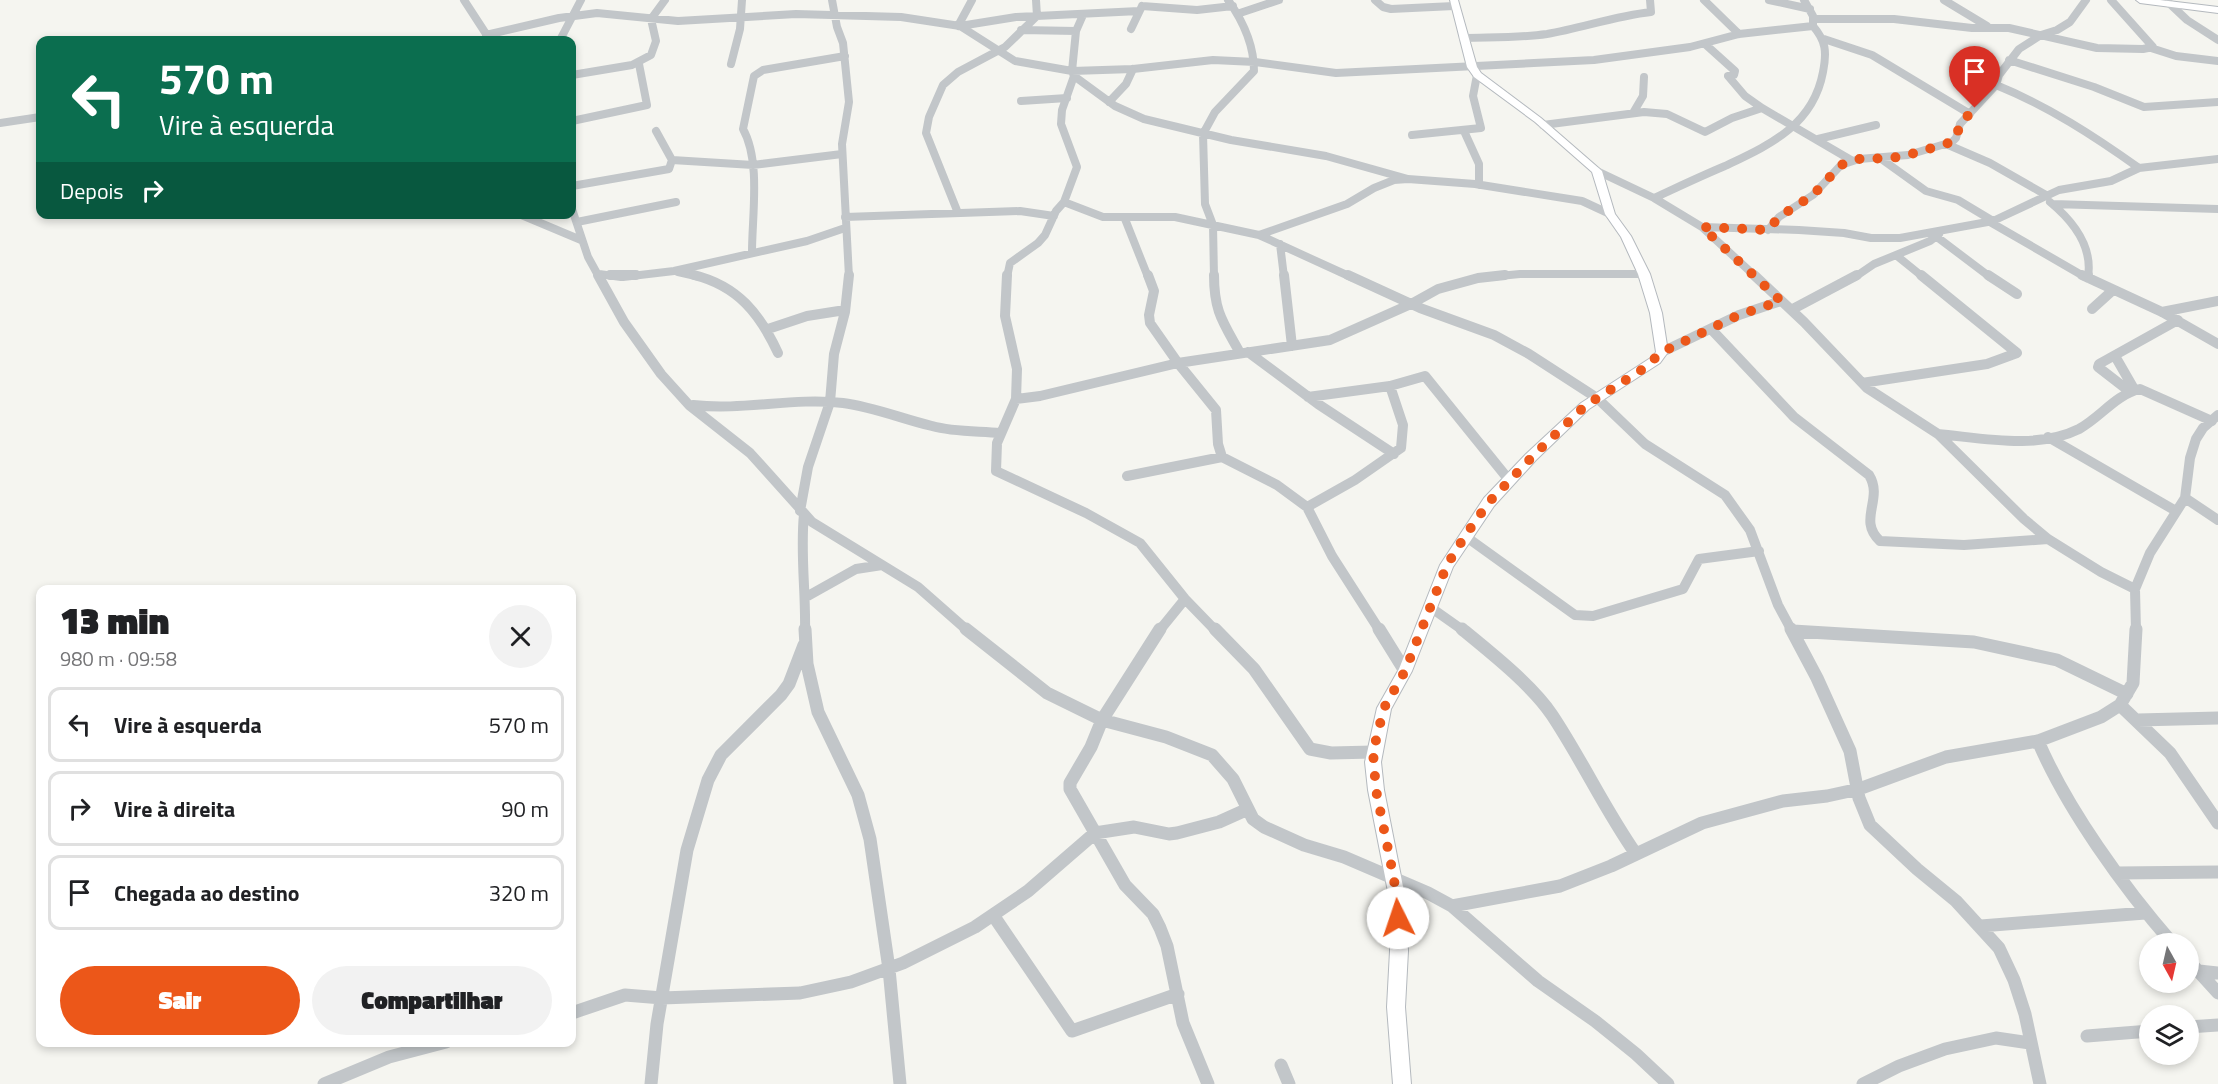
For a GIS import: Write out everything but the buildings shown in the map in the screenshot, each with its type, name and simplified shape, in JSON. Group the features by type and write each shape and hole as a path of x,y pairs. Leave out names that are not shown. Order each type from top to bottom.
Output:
{"street":[{"path":"464,0 487,36"},
{"path":"561,36 575,15 581,0"},
{"path":"651,19 665,0"},
{"path":"730,64 742,17 742,0"},
{"path":"832,0 845,56 849,102 842,154 849,267 845,310 834,354 830,402 808,467 802,512 807,664 818,712 858,795 870,839 889,969 900,1084"},
{"path":"959,26 972,0"},
{"path":"1036,0 1037,16"},
{"path":"496,36 575,15 605,13 651,19 699,20 796,14 901,17 959,26 1037,16 1083,15 1142,6 1197,10 1279,0"},
{"path":"1375,0 1383,7 1392,9 1454,3 1475,71 1474,108 1481,127 1412,135"},
{"path":"1463,38 1527,36 1567,30 1621,15 1651,12 1650,0"},
{"path":"1704,0 1739,34"},
{"path":"1769,0 1810,9"},
{"path":"1654,198 1772,144 1784,137 1794,125 1814,97 1824,67 1824,39 1813,23 1810,9 1804,0"},
{"path":"1944,0 1990,28"},
{"path":"1768,230 1779,217 1813,195 1841,165 1851,160 1908,155 1946,144 1956,138 1960,124 1996,85 1999,75 2019,49 2070,22 2086,0"},
{"path":"2111,0 2151,45 2151,48"},
{"path":"2140,0 2218,10"},
{"path":"2169,3 2187,20 2218,40"},
{"path":"1131,29 1142,6"},
{"path":"1233,6 1243,23 1255,62 1250,78 1215,112 1203,134 1205,204 1213,225 1214,299 1217,312 1244,353 1394,454"},
{"path":"1083,15 1076,31 1071,91 1062,112 1061,129 1077,167 1064,202 1054,216 1045,236 1010,264 1007,273 1005,316 1017,369 1016,399 997,443 996,471 1086,513 1140,543 1185,599 1254,669 1315,753 1373,752"},
{"path":"958,213 952,190 926,136 926,125 935,96 946,79 1001,50 1037,16"},
{"path":"576,74 639,64 650,57 655,49 655,34 651,19"},
{"path":"959,26 1001,50 1015,61 1073,74 1198,61 1255,62 1336,73 1475,71 1657,53 1705,44 1739,34 1813,23 1894,20 2009,28 2097,48 2151,48 2176,56 2218,61"},
{"path":"1021,30 1076,31"},
{"path":"1824,39 1872,55 1970,114"},
{"path":"1705,44 1735,71 1734,75 1728,76 1741,92 1762,108 1851,160"},
{"path":"752,252 753,165 748,134 743,129 743,123 756,73 845,56"},
{"path":"2009,60 2094,87 2144,108 2218,102"},
{"path":"576,120 647,105 639,64"},
{"path":"1109,102 1126,84 1133,69"},
{"path":"1475,71 1597,171 1654,198 1702,227 1791,310 1862,383 1938,434 2024,519 2048,539 2101,572 2135,589"},
{"path":"1073,74 1109,102 1144,119 1203,134 1326,156 1408,179"},
{"path":"1633,113 1644,101 1644,77"},
{"path":"1996,85 2094,134 2139,168"},
{"path":"1022,101 1067,98"},
{"path":"1543,125 1633,113 1667,114 1705,132 1732,118 1762,108"},
{"path":"0,123 36,118"},
{"path":"1818,139 1875,125"},
{"path":"1464,130 1479,164 1479,185"},
{"path":"576,185 666,170 672,166 672,160 656,131"},
{"path":"1946,144 1990,163 2053,204 2085,243 2091,267 2088,278"},
{"path":"672,160 753,165 842,154"},
{"path":"1880,158 1926,191 1947,195 2088,278 2178,320 2218,344"},
{"path":"1791,310 1844,284 1875,264 1936,237 1991,222 2044,196 2069,187 2119,179 2139,168 2218,159"},
{"path":"1597,171 1610,214 1626,236 1644,274 1656,313 1662,352"},
{"path":"1259,235 1347,204 1360,195 1394,180 1408,179 1479,185 1582,201 1610,214"},
{"path":"1582,201 1604,196"},
{"path":"577,222 676,202"},
{"path":"1064,202 1090,214 1125,219 1157,216 1259,235 1412,304 1494,335 1529,354 1597,398 1645,444 1725,495 1739,512 1759,551 1778,605 1793,631 1850,751 1862,807 1870,825 1981,926 1999,948 2014,980 2025,1014 2040,1084"},
{"path":"2053,204 2110,207 2187,206 2218,209"},
{"path":"845,218 1020,211 1054,216"},
{"path":"531,219 581,240"},
{"path":"576,219 581,240 599,274 639,344 661,374 689,405 750,453 802,512 827,532 918,588 984,645 1047,693 1102,720 1193,745 1212,755 1233,779 1253,819 1279,835 1344,857 1452,906 1538,981 1611,1034 1668,1084"},
{"path":"1125,219 1154,291 1149,315 1150,323 1178,363 1216,410 1218,444 1222,457"},
{"path":"1702,227 1844,233 1871,238 1921,235 1936,237 1979,270 2017,294"},
{"path":"599,274 622,277 674,271 796,244 845,228"},
{"path":"1921,235 1936,237"},
{"path":"1280,244 1283,258 1285,311 1292,346"},
{"path":"1862,383 1987,364 2017,353 1897,256"},
{"path":"699,276 704,263"},
{"path":"674,271 699,276 734,289 768,329 778,352"},
{"path":"1016,399 1040,396 1178,363 1318,343 1338,337 1412,304 1438,289 1456,283 1499,275 1644,274"},
{"path":"608,290 622,277"},
{"path":"2092,309 2113,290"},
{"path":"1402,1084 1396,1006 1399,951 1394,879 1376,790 1373,752 1384,708 1405,671 1424,628 1447,565 1489,502 1585,406 1656,360 1662,352 1739,315 1781,301"},
{"path":"2162,312 2218,301"},
{"path":"768,329 807,316 845,310"},
{"path":"1452,906 1560,886 1702,823 1736,812 1783,801 1827,796 1859,789 1946,757 2038,741 2080,727 2123,700 2133,683 2138,620 2135,589 2150,553 2184,498 2190,458 2196,439 2203,428 2215,418 2146,390 2132,390 2098,367 2178,320"},
{"path":"1711,329 1795,417 1859,466 1874,481 1876,488 1868,519 1873,537 1880,541 1961,544 2048,539"},
{"path":"2115,356 2132,390"},
{"path":"1308,397 1390,386 1425,376 1509,480"},
{"path":"1307,507 1401,448 1403,442 1401,421 1390,386"},
{"path":"1938,434 2019,439 2048,437 2071,432 2088,424 2132,390"},
{"path":"689,405 728,408 807,401 830,402 864,406 934,427 1000,433"},
{"path":"2048,437 2176,511"},
{"path":"1127,476 1222,457 1277,485 1307,507 1342,574 1405,671"},
{"path":"2184,498 2218,520"},
{"path":"1465,536 1575,615 1584,616 1604,613 1683,589 1699,560 1706,557 1759,551"},
{"path":"806,597 856,569 882,565"},
{"path":"1185,599 1166,620 1102,720 1091,747 1070,783 1070,789 1125,885 1153,914 1167,946 1183,1023 1209,1084"},
{"path":"1430,607 1462,630 1537,696 1552,715 1614,823 1636,854"},
{"path":"1793,631 1965,641 2057,660 2123,700 2138,720 2170,753 2218,823"},
{"path":"651,1084 662,998 687,850 710,774 721,755 782,695 789,684 806,642"},
{"path":"2138,720 2218,718"},
{"path":"2038,741 2061,786 2117,873 2145,913 2163,933"},
{"path":"576,1011 609,998 641,993 662,998 800,993 827,989 889,969 975,927 1028,891 1095,833 1134,827 1169,834 1177,833 1220,822 1248,809"},
{"path":"2117,873 2218,872"},
{"path":"1981,926 2145,913"},
{"path":"993,915 1072,1031 1178,994"},
{"path":"2199,971 2218,973"},
{"path":"2199,971 2218,993"},
{"path":"2199,1026 2218,1025"},
{"path":"2087,1036 2139,1032"},
{"path":"1863,1084 1899,1066 1945,1049 1996,1038 2030,1043"},
{"path":"324,1084 389,1057 421,1047"},
{"path":"1281,1065 1289,1084"}],"route":[{"path":"1398,918 1398,902 1376,790 1373,752 1384,708 1400,681 1424,628 1447,565 1489,502 1585,406 1656,360 1662,352 1739,315 1781,301 1702,227 1768,230 1789,209 1813,195 1828,176 1841,165 1851,160 1908,155 1952,142 1956,138 1960,124 1975,108"}]}
